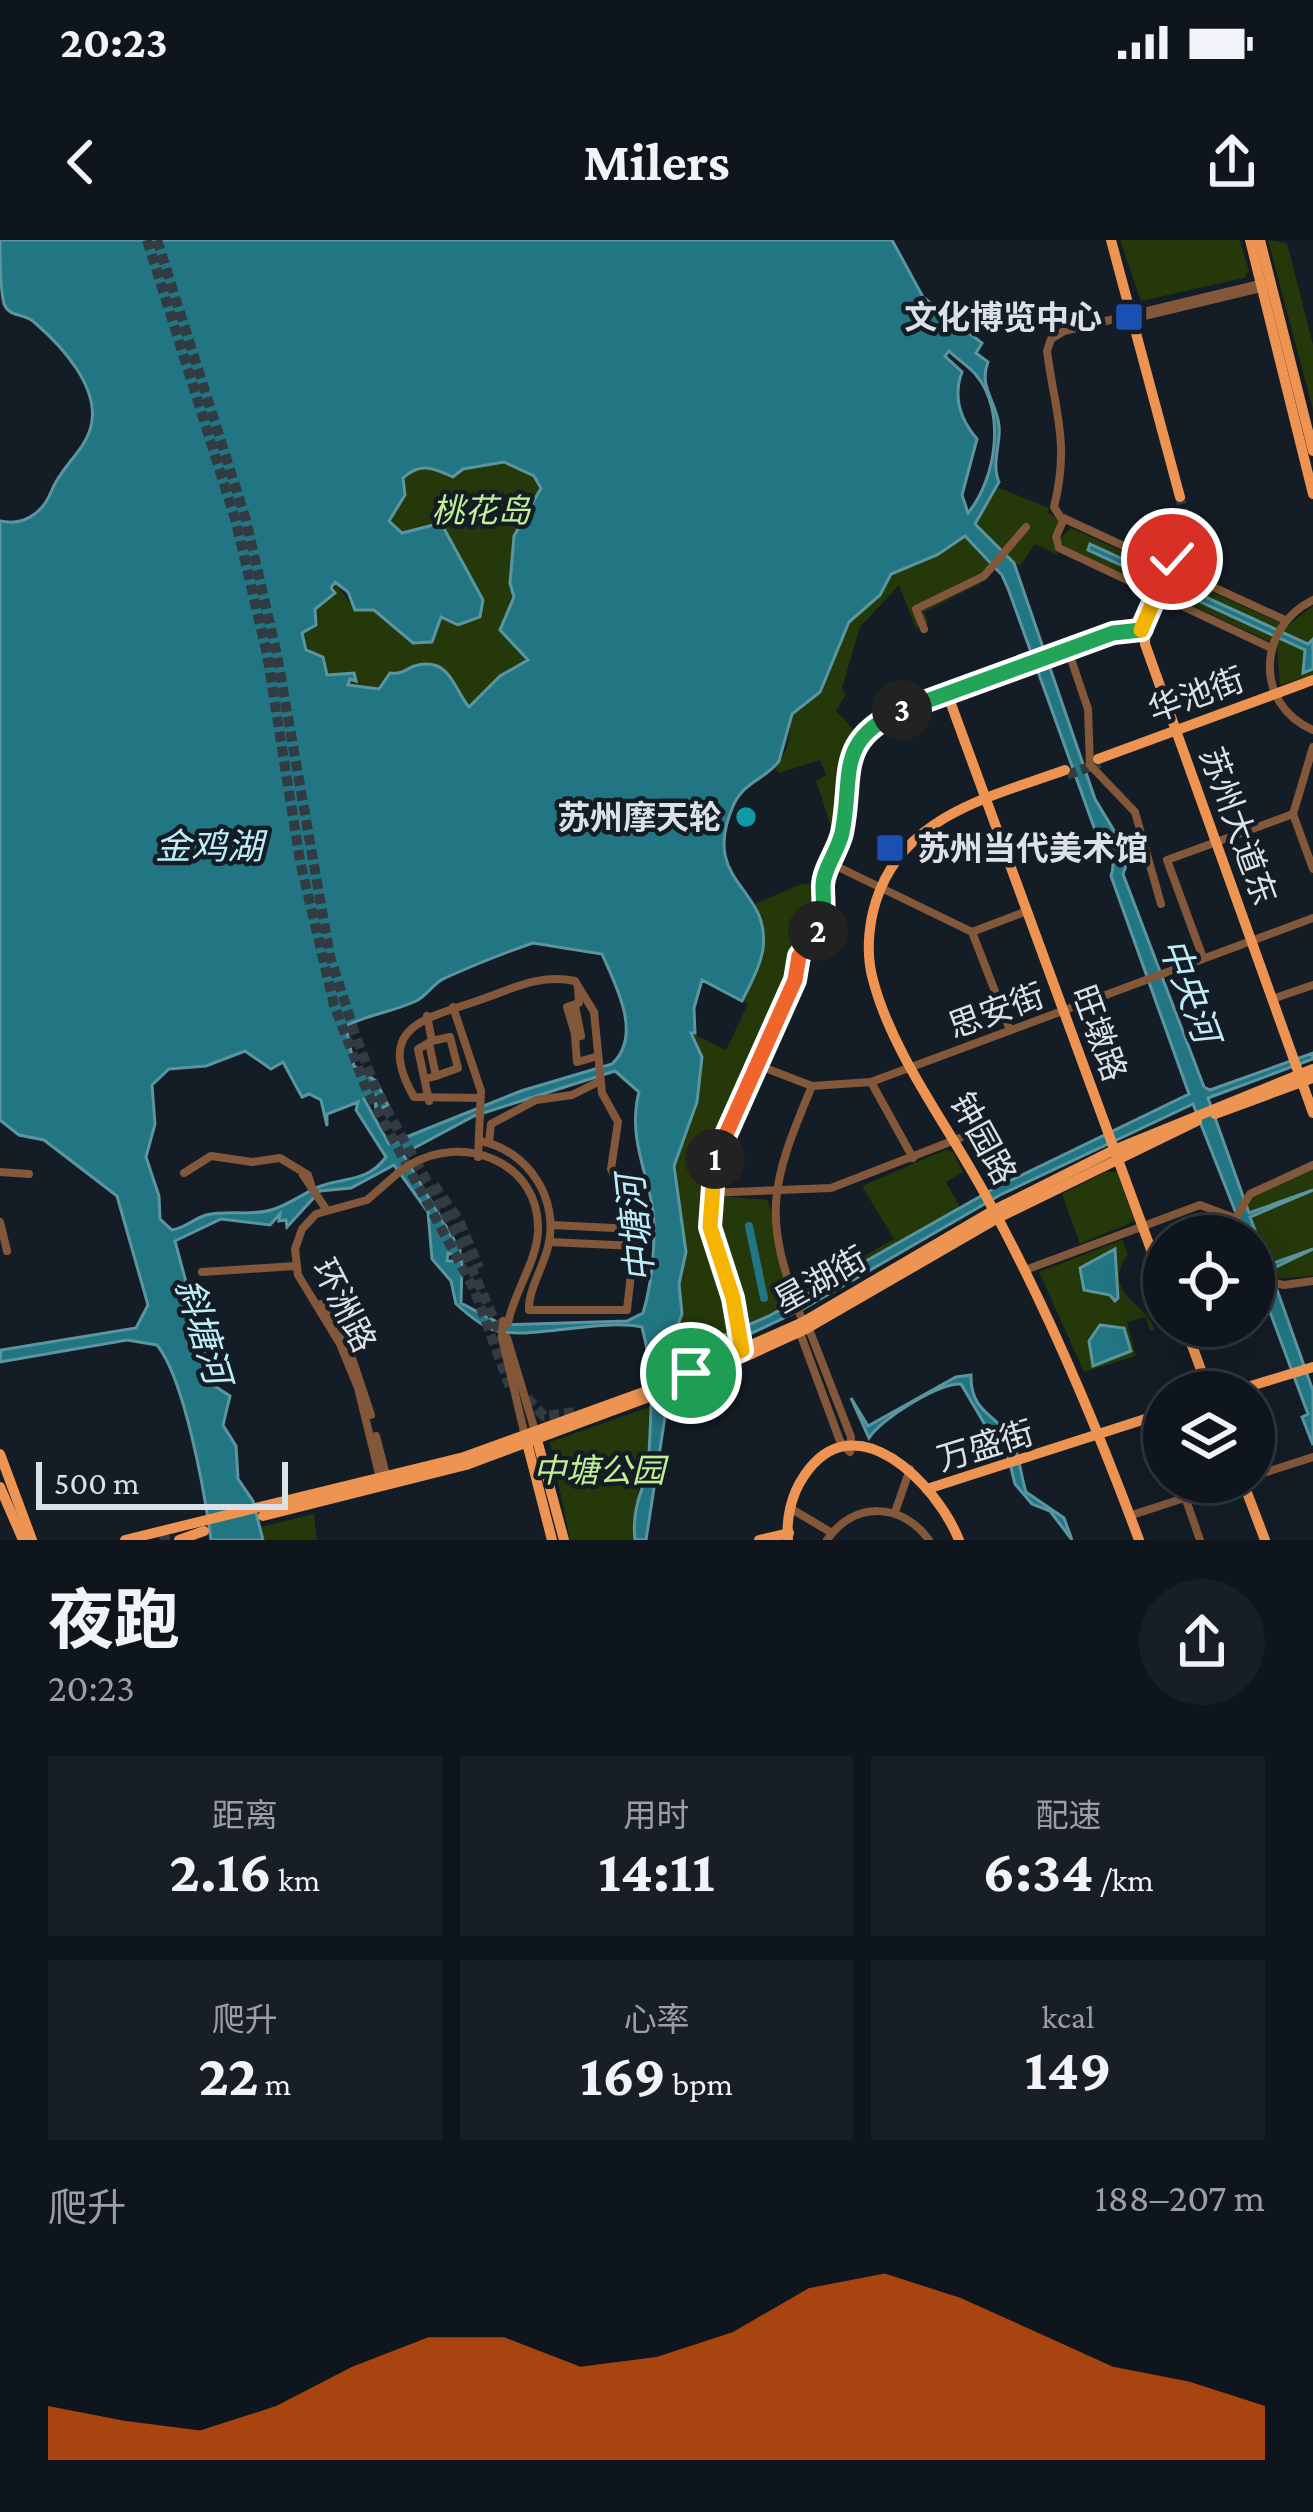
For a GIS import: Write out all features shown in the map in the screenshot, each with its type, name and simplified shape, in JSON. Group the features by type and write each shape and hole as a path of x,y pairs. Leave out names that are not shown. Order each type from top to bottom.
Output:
{"main road":[{"path":"1108,240 1177,496"},
{"path":"1250,240 1313,451"},
{"path":"1260,240 1313,494"},
{"path":"1147,631 1171,567"},
{"name":"苏州大道东","path":"1147,631 1313,1096"},
{"name":"华池街","path":"1099,761 1313,683"},
{"name":"旺墩路","path":"947,693 1143,1222"},
{"path":"989,803 1066,773"},
{"name":"钟园路","path":"989,803 952,818 924,838 884,887 876,930 877,968 885,1001 916,1065 1028,1269 1103,1435 1142,1540"},
{"name":"苏州大道东","path":"1254,939 1303,1070 1313,1113"},
{"name":"星湖街","path":"176,1536 385,1483 532,1439 673,1384 803,1323 994,1204 1115,1145 1216,1110 1303,1070"},
{"name":"钟园路","path":"994,1204 1103,1435 1142,1540"},
{"name":"星湖街","path":"673,1384 741,1347 803,1323"},
{"path":"1275,1381 1310,1371"},
{"path":"1275,1383 1293,1376"},
{"path":"581,1416 651,1393"},
{"name":"万盛街","path":"928,1489 1143,1423"},
{"path":"532,1439 558,1540"},
{"path":"759,1540 787,1537 808,1471 849,1449 877,1450 909,1471 928,1489 956,1540"},
{"path":"1,1461 32,1540"},
{"path":"0,1487 23,1540"},
{"path":"545,1487 558,1540"},
{"path":"1247,1503 1262,1540"},
{"name":"星湖街","path":"125,1540 202,1528"}],"street":[{"path":"1078,332 1266,284"},
{"path":"1129,318 1064,331 1048,343 1063,425 1063,471 1054,507 1062,518 1283,623"},
{"path":"1062,518 1056,540 1063,552 1272,644"},
{"path":"1060,529 1076,524"},
{"path":"924,629 916,609 983,576 1027,526"},
{"path":"1313,600 1283,623 1272,644 1277,696 1293,719 1313,730"},
{"path":"741,1347 733,1298 710,1227 708,1193 721,1141 795,980 799,956 824,918 823,882 844,822 845,776 860,739 888,717 947,693 1119,631 1147,631"},
{"path":"1069,652 1088,710 1090,765 1135,812 1161,904"},
{"path":"1313,747 1293,814 1313,869"},
{"path":"1203,958 1167,860 1293,814"},
{"path":"832,864 972,932 1010,1030"},
{"path":"972,932 1029,910"},
{"name":"思安街","path":"754,1064 812,1086 871,1082 1312,921"},
{"path":"479,1097 421,1101 409,1088 401,1049 406,1033 427,1016 528,982 563,979 579,986 597,1025 595,1057 600,1082 618,1122 611,1168 634,1229 626,1310 529,1310 550,1242 552,1225 544,1194 529,1168 484,1142"},
{"path":"1278,998 1313,985"},
{"path":"579,986 575,1006 568,1007 577,1062 595,1057"},
{"path":"453,1007 458,1031 468,1041 484,1142"},
{"path":"427,1016 436,1076"},
{"path":"425,1078 458,1068 450,1037 418,1049 429,1101"},
{"path":"532,1439 505,1338 506,1322 536,1244 537,1215 517,1174 478,1156 491,1124 536,1100 572,1095 600,1082"},
{"path":"871,1082 913,1158"},
{"path":"812,1086 782,1156 774,1194 775,1235 821,1390 849,1449"},
{"path":"708,1193 774,1194 831,1188 957,1140"},
{"name":"环洲路","path":"385,1483 358,1371 303,1274 299,1255 312,1223 333,1212 373,1203 399,1175 439,1150 478,1156"},
{"path":"184,1174 216,1155 252,1162 280,1158 312,1179 324,1207"},
{"path":"1172,1215 1200,1205 1233,1215 1246,1198 1313,1165"},
{"path":"0,1172 29,1174"},
{"name":"环洲路","path":"378,1194 324,1207 302,1228 295,1266 353,1374 385,1483"},
{"path":"552,1225 634,1229"},
{"path":"1028,1269 1143,1225"},
{"path":"1,1228 7,1251"},
{"path":"550,1242 635,1246"},
{"path":"202,1272 295,1266"},
{"path":"1275,1284 1313,1281"},
{"path":"803,1323 832,1386 849,1449"},
{"path":"821,1390 832,1386"},
{"path":"1275,1469 1313,1457"},
{"path":"895,1513 909,1471"},
{"path":"1136,1514 1168,1503"},
{"path":"1188,1503 1200,1540"},
{"path":"793,1508 830,1537 862,1512 895,1513 928,1540"}],"green space":[{"path":"1120,240 1240,240 1249,271 1244,278 1141,301"},
{"path":"1268,240 1287,243 1313,345 1313,410"},
{"name":"桃花岛","path":"504,462 536,478 541,488 514,536 510,583 514,597 502,623 528,660 500,676 469,707 451,677 430,664 392,673 379,689 348,686 350,679 356,681 354,673 328,675 324,658 307,651 302,634 312,629 315,608 334,593 335,582 355,610 375,610 413,643 432,642 441,617 458,625 480,617 483,600 441,523 402,533 389,521 405,495 403,477 411,472 424,469 458,476 463,469"},
{"path":"997,487 1049,508 1048,513 1061,520 1051,537 1058,555 1035,544 1020,566 1008,558 983,582 924,612 928,623 916,628 899,585 860,627 842,688 846,694 836,711 858,734 842,767 835,839 816,781 826,775 820,760 779,773 775,768 787,748 792,714 818,694 848,622 880,595 891,574 953,541 978,518"},
{"path":"1071,528 1287,626 1313,606 1313,675 1280,685 1277,645 1065,547 1060,538"},
{"path":"801,884 820,885 816,915 796,952 780,1005 719,1133 705,1186 709,1241 732,1332 681,1352 672,1342 680,1321 679,1284 686,1252 674,1167 700,1084 702,1057 693,1034 726,1050 748,1004 739,999 761,929 753,905"},
{"path":"945,1150 953,1152 963,1172 946,1182 960,1207 799,1301 797,1294 894,1239 862,1186"},
{"path":"1313,1168 1313,1276 1275,1279 1275,1215 1249,1215 1245,1203 1260,1191"},
{"path":"1106,1172 1117,1172 1135,1221 1080,1244 1062,1194"},
{"path":"713,1199 768,1200 793,1304 736,1330 714,1216"},
{"path":"1122,1240 1128,1254 1119,1279 1143,1313 1143,1318 1127,1322 1136,1356 1084,1372 1039,1272"},
{"name":"中塘公园","path":"655,1405 651,1467 639,1483 635,1540 570,1540 550,1442"},
{"path":"314,1514 317,1540 263,1540 261,1527"}],"water":[{"name":"金鸡湖","path":"0,240 892,240 923,297 982,343 976,353 988,362 985,379 998,417 999,482 975,524 1014,563 1095,799 1119,839 1127,863 1123,874 1204,1087 1210,1090 1313,1053 1313,1059 1208,1098 1249,1213 1313,1190 1255,1215 1237,1215 1193,1104 1000,1195 803,1309 672,1371 646,1540 635,1540 634,1530 637,1504 651,1465 650,1377 642,1327 605,1325 509,1333 479,1323 456,1304 451,1281 432,1259 428,1212 394,1165 351,1188 320,1191 287,1227 286,1220 279,1221 280,1214 270,1225 221,1219 175,1241 193,1308 194,1338 200,1337 213,1385 230,1396 223,1425 236,1446 238,1479 253,1501 263,1540 211,1540 185,1410 157,1345 127,1340 0,1362 1,1350 136,1328 148,1305 117,1196 44,1140 19,1135 0,1120 0,521 24,520 42,507 87,438 92,415 91,400 77,370 34,322 10,312 1,282","holes":["949,351 976,375 991,406 994,425 986,482 968,513 962,495 977,439 960,407 962,372 945,356","504,462 534,476 541,488 514,536 510,583 514,597 500,630 528,660 500,676 469,707 438,666 390,673 379,689 348,685 350,679 356,681 354,673 327,675 323,657 306,650 302,633 316,625 315,609 335,593 331,588 335,582 348,592 355,610 374,610 413,643 432,642 441,617 458,625 480,617 483,600 441,523 402,533 389,521 405,495 403,478 410,473 428,468 453,477 463,469","965,536 1002,575 1095,830 1110,850 1111,876 1189,1094 995,1188 769,1316 683,1353 672,1340 682,1314 679,1284 686,1252 674,1166 697,1102 702,1057 691,1033 695,1033 694,1008 702,980 742,1001 763,949 757,911 729,868 725,831 739,796 779,761 792,714 820,692 849,622 880,595 891,574 937,555","533,943 602,954 624,1010 621,1052 612,1064 521,1091 389,1144 364,1099 375,1096 376,1111 388,1105 376,1081 354,1066 346,1026 416,1001 441,980","245,1051 271,1069 283,1062 302,1097 309,1094 321,1100 327,1126 327,1114 358,1102 356,1110 386,1157 364,1175 321,1186 278,1208 206,1215 172,1230 160,1219 159,1196 146,1157 155,1124 152,1085 169,1069 206,1066","615,1071 639,1092 637,1141 654,1236 643,1313 627,1321 503,1325 461,1303 462,1261 447,1261 448,1253 460,1257 460,1250 403,1154 474,1116"]},
{"path":"1090,544 1308,644 1313,639 1313,669 1303,673 1305,650 1088,550"},
{"path":"1115,1249 1115,1301 1110,1295 1084,1290 1080,1268"},
{"name":"金鸡湖","path":"1313,1249 1275,1268 1275,1263"},
{"name":"金鸡湖","path":"1275,1284 1313,1391 1313,1445 1302,1417 1308,1414 1275,1325"},
{"path":"1100,1325 1124,1328 1131,1351 1093,1366 1089,1341"},
{"path":"971,1375 975,1399 1014,1445 1026,1492 1064,1518 1072,1540 1050,1511 1032,1504 1015,1484 1004,1439 984,1423 961,1384 911,1404 869,1438 851,1398 868,1426 956,1377"}],"waterway":[{"path":"749,1226 764,1298"}],"tunnel":[{"path":"147,240 236,522 267,654 300,861 334,1005 368,1093 474,1289 511,1390"},
{"path":"157,240 246,520 277,655 330,956 377,1092 457,1235 503,1340"},
{"path":"1177,562 1187,531 1180,497"},
{"path":"1067,775 1100,763"},
{"path":"434,1185 459,1220 479,1268"},
{"path":"527,1398 544,1416 576,1412"},
{"path":"160,1540 175,1536"}],"place":[{"name":"文化博览中心","path":"1129,317"},
{"name":"苏州摩天轮","path":"746,817"},
{"name":"苏州当代美术馆","path":"890,848"}],"route":[{"path":"691,1373 742,1350 733,1325 733,1298 710,1227 709,1183 721,1141 795,980 799,956 824,918 823,882 842,836 845,776 860,739 881,720 909,708 1113,633 1144,630 1146,614 1172,559"}],"water label":[{"name":"中央河","path":"1190,990"},
{"name":"中塘河","path":"635,1229"},
{"name":"斜塘河","path":"204,1331"}]}
